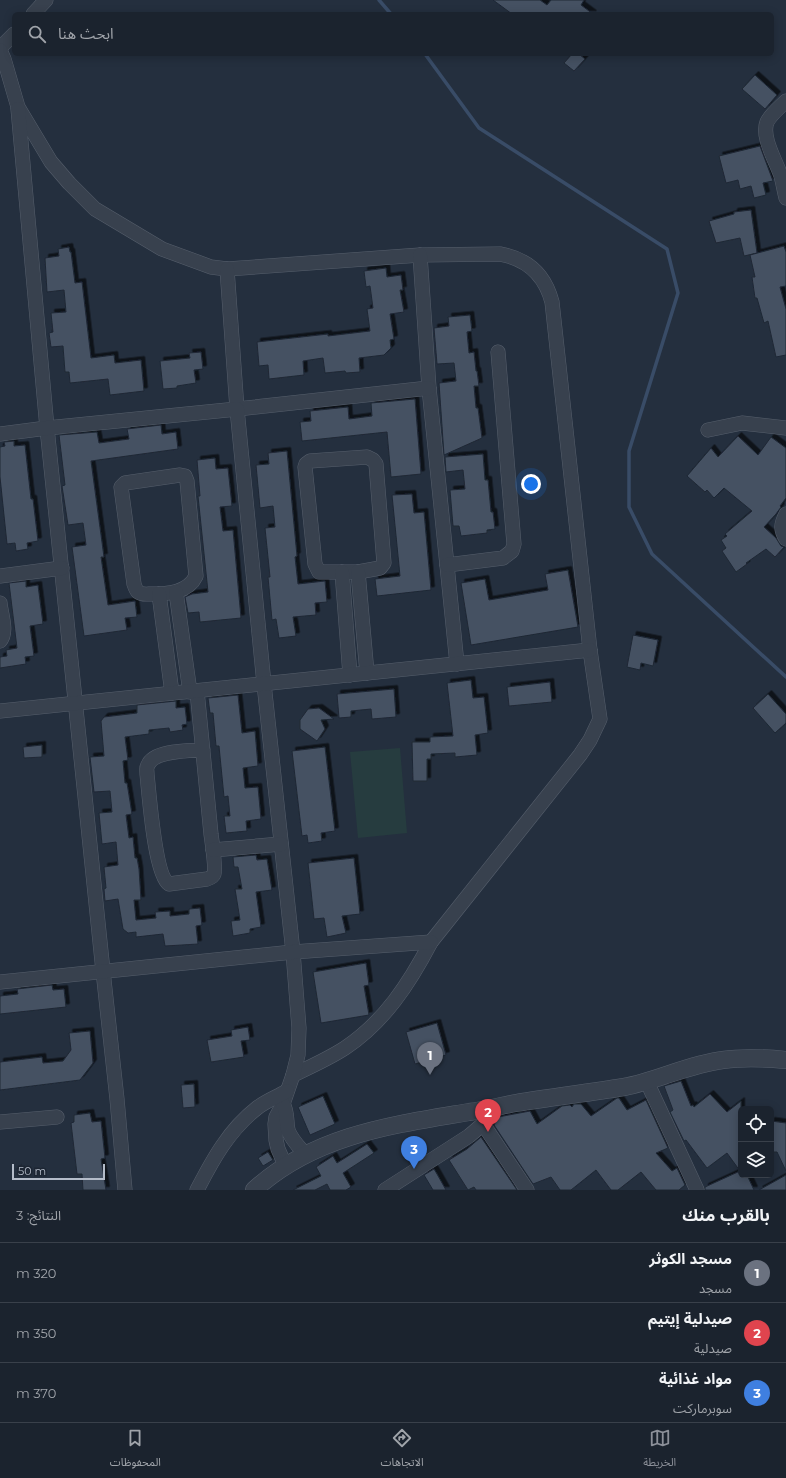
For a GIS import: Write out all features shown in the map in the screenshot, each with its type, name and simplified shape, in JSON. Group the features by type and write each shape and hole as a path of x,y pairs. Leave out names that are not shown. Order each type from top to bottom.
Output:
{"street":[{"path":"35,12 46,0"},
{"path":"12,36 0,49 18,107 47,428 117,1099 125,1190"},
{"path":"786,101 772,115 765,128 766,138 781,176 786,198"},
{"path":"18,107 51,162 69,183 95,209 162,249 211,267 227,269 420,254 500,254 512,256 526,263 542,277 549,290 552,302 590,650 600,719 580,756 431,942 419,966 388,1011 370,1029 345,1048 293,1075"},
{"path":"420,254 429,388 457,664"},
{"path":"227,269 237,409 264,684 293,952 299,1028 298,1055 293,1075 285,1098 276,1116 275,1131 278,1149 285,1166"},
{"path":"446,565 503,558 512,551 514,544 498,352"},
{"path":"0,434 429,388"},
{"path":"708,430 742,423 786,428"},
{"path":"367,457 373,460 376,464 384,563 380,568 358,572 342,572 322,573 317,569 315,564 305,467 310,461 367,457"},
{"path":"180,475 184,476 187,481 196,573 194,581 176,592 159,594 139,593 134,584 121,487 125,483 180,475"},
{"path":"786,514 781,531 786,538"},
{"path":"0,576 62,568"},
{"path":"342,572 350,675"},
{"path":"358,572 367,673"},
{"path":"176,592 203,750 214,874 212,877 207,879 171,884 166,883 160,867 155,842 147,774 148,763 157,755 203,750"},
{"path":"159,594 172,693"},
{"path":"0,603 4,632 0,640"},
{"path":"0,711 590,650"},
{"path":"212,850 281,844"},
{"path":"0,982 293,952 431,942"},
{"path":"259,1188 285,1166 305,1154 341,1139 373,1129 647,1082 700,1064 723,1060 749,1058 786,1060"},
{"path":"647,1082 697,1190"},
{"path":"285,1098 289,1131 305,1154"},
{"path":"197,1190 214,1157 236,1128 258,1108 285,1098"},
{"path":"385,1190 469,1136 483,1124 494,1108"},
{"path":"0,1122 57,1118"},
{"path":"483,1124 527,1190"}],"green space":[{"path":"400,748 407,833 358,838 350,752"}],"building":[{"path":"493,0 540,0 547,5 551,0 584,0 581,5 590,12 509,12"},
{"path":"570,56 581,56 585,59 574,71 564,63"},
{"path":"755,75 777,95 765,109 742,89"},
{"path":"760,146 773,181 763,183 766,195 754,198 751,186 740,189 738,180 726,183 719,156"},
{"path":"751,210 757,253 744,256 740,238 716,243 709,221 734,214 734,212"},
{"path":"784,246 786,252 786,286 780,287 786,309 786,355 776,357 768,321 764,323 757,298 755,298 752,277 755,277 750,255"},
{"path":"69,247 75,283 82,282 91,358 114,355 115,363 141,360 144,391 110,395 108,379 70,383 69,372 65,372 63,346 51,347 49,333 53,332 51,313 66,312 64,290 47,292 45,258 59,256 58,249"},
{"path":"386,268 387,277 401,275 403,290 400,290 404,312 390,314 394,339 390,340 391,348 384,355 359,358 360,372 346,373 345,371 325,373 323,358 303,361 304,375 269,379 268,365 259,366 257,342 370,331 367,309 373,308 370,286 366,287 364,271"},
{"path":"470,315 472,331 467,332 469,353 474,352 477,371 479,386 474,386 476,408 478,408 482,438 444,455 439,383 456,381 454,363 437,364 434,328 449,326 448,317"},
{"path":"201,352 203,369 194,370 196,383 177,386 177,388 163,389 160,361 190,358 189,353"},
{"path":"415,399 421,474 391,477 387,432 302,441 300,422 311,421 310,411 348,407 349,419 372,416 371,403"},
{"path":"161,425 162,434 176,432 178,449 91,461 104,557 101,557 108,605 135,601 137,617 125,618 127,630 84,636 72,547 86,545 83,523 68,525 62,486 65,485 59,435 97,432 99,443 129,439 127,429"},
{"path":"738,436 758,455 771,437 786,448 786,498 776,514 764,527 776,538 781,546 784,547 775,557 766,549 736,572 722,551 726,548 721,540 727,536 725,534 752,511 724,488 714,498 707,490 705,492 687,476 711,448 718,457"},
{"path":"14,441 14,446 25,445 31,499 33,499 38,541 27,543 28,549 16,551 15,543 7,544 0,477 0,447 5,446 4,442"},
{"path":"287,451 297,556 295,557 298,584 325,581 327,602 315,603 316,615 293,617 296,636 279,638 276,619 272,620 268,577 270,577 265,528 275,527 273,506 260,508 256,465 269,464 268,453"},
{"path":"483,454 485,480 488,480 491,512 493,512 495,529 487,530 487,533 461,536 459,526 453,526 450,490 465,489 463,470 446,472 445,457"},
{"path":"215,458 216,469 228,468 232,506 220,507 223,531 233,530 241,618 200,622 199,612 188,613 185,597 192,594 208,592 198,496 200,496 197,460"},
{"path":"412,494 414,513 424,512 431,590 377,596 375,579 400,576 392,495"},
{"path":"568,570 578,627 471,645 461,583 485,579 489,600 548,590 545,574"},
{"path":"26,581 26,587 38,585 43,624 30,626 34,656 25,657 26,664 0,668 0,657 7,656 6,650 17,648 9,583"},
{"path":"633,635 658,640 653,666 641,663 640,670 627,667"},
{"path":"471,680 473,698 484,697 488,733 475,735 477,755 455,757 455,753 431,754 431,759 427,759 427,781 413,781 412,742 430,742 430,737 453,736 447,683"},
{"path":"550,682 552,702 509,706 507,687"},
{"path":"394,689 396,717 372,719 371,709 351,711 351,717 339,718 337,694"},
{"path":"768,694 786,714 786,723 775,733 753,708"},
{"path":"238,695 242,733 255,731 258,766 243,768 245,788 258,787 261,819 246,821 247,831 226,833 224,816 230,816 228,796 224,797 219,746 216,746 213,713 210,713 208,698"},
{"path":"176,701 176,708 185,707 187,724 182,725 183,730 170,732 169,728 149,730 149,734 125,737 128,760 123,761 125,783 127,783 132,814 126,815 129,838 133,837 135,858 137,858 139,869 141,900 134,900 136,920 156,918 155,912 170,911 170,916 189,914 189,909 200,908 202,925 196,926 198,944 165,946 163,934 136,937 136,932 128,933 123,929 118,899 105,901 104,889 106,888 104,867 118,865 116,842 102,844 99,813 112,812 110,791 94,792 90,757 104,756 101,721 104,717 137,713 137,705"},
{"path":"319,708 334,719 321,720 325,729 317,741 300,729 300,720 308,709"},
{"path":"42,745 42,757 24,758 23,747"},
{"path":"325,747 335,831 321,833 322,841 308,843 307,835 302,836 292,751"},
{"path":"256,855 257,860 267,859 272,890 256,892 261,927 250,929 250,933 233,936 231,921 240,920 235,889 242,889 238,867 234,867 233,857"},
{"path":"354,858 360,914 342,916 346,933 327,937 324,918 314,919 308,863"},
{"path":"366,963 369,985 364,986 369,1015 321,1023 313,972"},
{"path":"52,985 53,990 64,989 66,1007 0,1014 0,996 18,994 17,989"},
{"path":"437,1023 446,1055 415,1064 406,1032"},
{"path":"248,1027 250,1040 241,1041 244,1057 211,1062 207,1040 232,1036 231,1030"},
{"path":"90,1031 93,1063 80,1080 0,1090 0,1062 42,1057 43,1063 63,1061 71,1050 69,1033"},
{"path":"681,1081 691,1106 693,1105 694,1107 710,1094 727,1112 741,1101 741,1106 738,1106 738,1168 727,1153 707,1168 686,1140 684,1141 670,1112 673,1110 664,1086"},
{"path":"194,1084 195,1107 183,1108 181,1085"},
{"path":"323,1096 335,1124 310,1135 298,1107"},
{"path":"619,1098 627,1110 646,1100 668,1148 656,1153 672,1171 677,1168 685,1185 679,1190 656,1190 641,1172 618,1190 611,1190 596,1170 571,1190 560,1190 551,1177 533,1184 494,1125 498,1117 530,1111 537,1124 562,1106 570,1105 572,1107 574,1104 581,1104 591,1116"},
{"path":"90,1113 92,1122 101,1121 105,1158 101,1159 106,1190 83,1190 82,1174 77,1174 71,1123 74,1122 74,1115"},
{"path":"774,1121 786,1123 786,1171 777,1152 774,1152"},
{"path":"481,1137 517,1190 476,1190 474,1187 468,1190 449,1160 467,1149"},
{"path":"367,1144 374,1153 343,1173 351,1187 346,1190 330,1190 327,1184 315,1190 293,1190 321,1176 316,1167 333,1156 337,1163"},
{"path":"268,1152 273,1160 263,1166 258,1158"},
{"path":"434,1169 446,1190 433,1190 424,1175"},
{"path":"738,1172 738,1178 748,1178 754,1190 705,1190 705,1187"},
{"path":"786,1175 786,1190 759,1190"}],"waterway":[{"path":"379,0 389,12"},
{"path":"426,56 479,128 667,249 678,293 629,451 629,507 652,554 786,677"}],"place":[{"name":"مسجد الكوثر","path":"430,1075"},
{"name":"صيدلية إيتيم","path":"488,1132"},
{"name":"مواد غذائية","path":"414,1169"}]}
